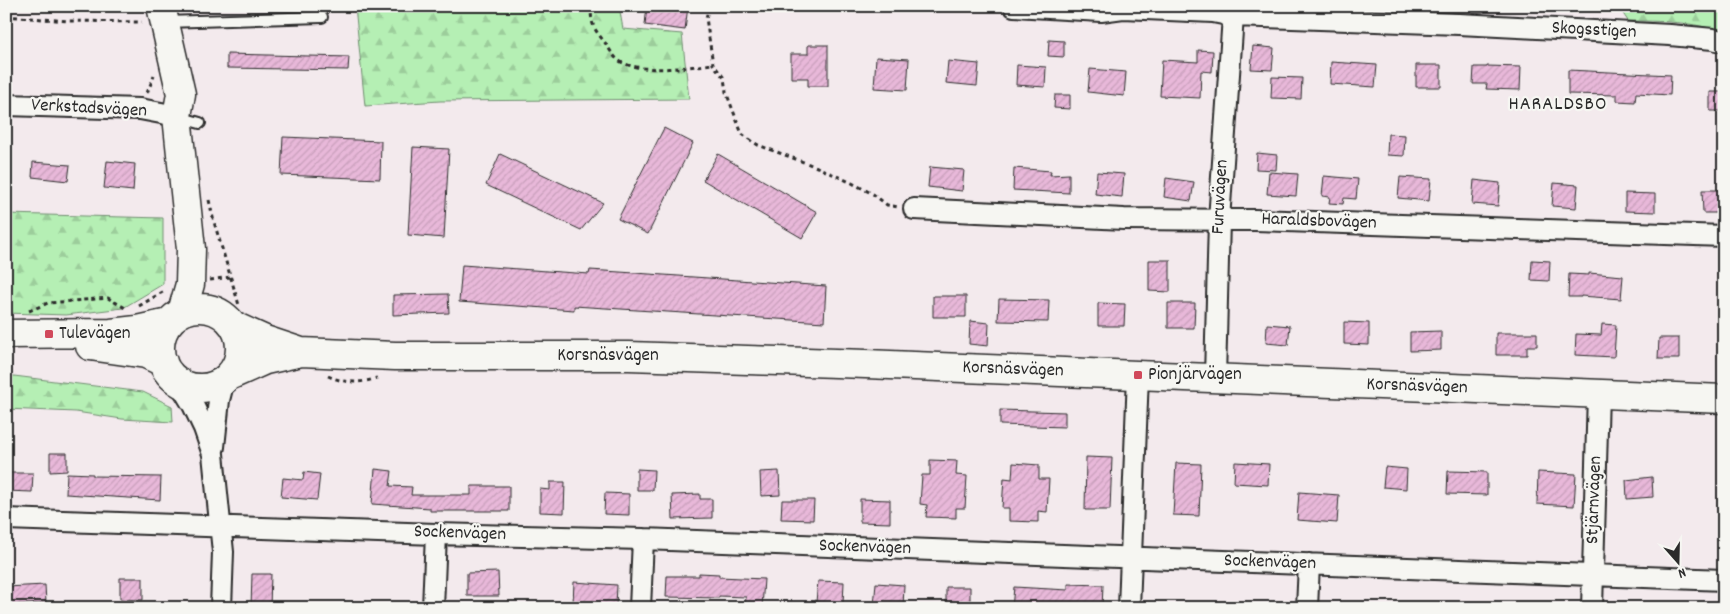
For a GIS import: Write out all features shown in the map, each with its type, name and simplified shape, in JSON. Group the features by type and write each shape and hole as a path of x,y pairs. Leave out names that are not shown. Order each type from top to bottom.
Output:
{"street":[{"name":"Skogsstigen","path":"1014,6 1101,11 1123,7 1670,34 1724,42"},
{"name":"Furuvägen","path":"1215,378 1219,220 1242,13"},
{"path":"155,14 167,95 189,120 190,284 175,317 160,341 161,356 193,405 213,454"},
{"name":"Verkstadsvägen","path":"6,105 140,109 189,120"},
{"name":"Haraldsbovägen","path":"914,210 1124,219 1443,226 1724,236"},
{"path":"191,249 214,301 232,316 240,341 237,364 226,378 219,400 213,454 223,552 221,608"},
{"path":"15,324 111,333 137,330 198,308 206,308 232,316"},
{"name":"Korsnäsvägen","path":"232,316 265,340 301,352"},
{"path":"6,339 109,347 146,354 195,388 214,385 226,378"},
{"name":"Korsnäsvägen","path":"226,378 265,360 301,352 395,356 692,357 1724,399"},
{"path":"1129,608 1138,376"},
{"name":"Stjärnvägen","path":"1592,608 1598,393"},
{"name":"Sockenvägen","path":"6,519 643,540 1724,580"},
{"path":"433,608 436,534"},
{"path":"640,608 643,540"},
{"path":"1307,608 1308,564"}],"lane":[{"path":"155,14 322,17"}],"path":[{"path":"591,6 592,26 620,61 632,66 658,68 685,68 714,64"},
{"path":"709,6 706,18 714,64 724,78 726,92 742,134 758,145 808,163 852,183 873,194 886,205 914,210"},
{"path":"6,16 68,21 155,14"},
{"path":"208,193 232,316"},
{"path":"137,307 173,286"},
{"path":"15,324 48,303 108,298 130,311 124,314"},
{"path":"327,375 341,382 368,381 386,374"}],"green space":[{"path":"355,6 619,6 623,29 682,34 689,99 440,101 365,106"},
{"path":"1621,6 1724,6 1724,33 1689,24 1628,21 1620,9"},
{"path":"6,214 163,218 163,284 123,308 66,315 6,313"},
{"path":"6,375 143,392 172,406 173,422 122,419 76,412 6,409"}],"building":[{"path":"647,6 688,6 685,30 645,25"},
{"path":"1049,40 1064,41 1064,57 1048,56"},
{"path":"808,45 828,45 828,86 808,86 808,78 791,78 791,54 808,54"},
{"path":"1253,46 1274,48 1272,70 1251,69"},
{"path":"1198,50 1213,51 1212,72 1201,71 1200,98 1160,96 1162,60 1198,62"},
{"path":"227,54 349,57 348,70 227,68"},
{"path":"876,57 909,59 907,90 874,88"},
{"path":"948,61 979,64 977,86 946,83"},
{"path":"1331,62 1377,65 1375,87 1330,84"},
{"path":"1017,65 1046,67 1045,87 1016,85"},
{"path":"1416,65 1441,65 1441,87 1416,87"},
{"path":"1474,67 1521,67 1520,90 1486,89 1487,84 1473,84"},
{"path":"1090,69 1126,72 1124,96 1088,92"},
{"path":"1568,70 1671,75 1670,95 1636,93 1635,102 1617,101 1617,95 1568,94"},
{"path":"1272,77 1302,78 1301,99 1271,98"},
{"path":"1710,92 1724,92 1724,111 1710,111"},
{"path":"1055,95 1070,95 1070,109 1054,108"},
{"path":"664,128 693,143 648,234 618,219"},
{"path":"1388,134 1405,135 1404,156 1387,155"},
{"path":"283,137 381,141 380,179 281,175"},
{"path":"413,147 449,149 444,238 408,235"},
{"path":"1257,153 1277,155 1276,170 1256,169"},
{"path":"500,154 603,203 581,230 486,185"},
{"path":"718,154 817,212 802,238 703,180"},
{"path":"107,161 135,164 133,191 104,188"},
{"path":"33,162 70,165 68,181 32,177"},
{"path":"930,167 964,170 962,191 928,187"},
{"path":"1014,168 1051,171 1050,175 1069,174 1069,193 1013,190"},
{"path":"1097,172 1124,174 1122,197 1095,194"},
{"path":"1269,172 1298,174 1296,196 1267,194"},
{"path":"1324,176 1358,179 1356,199 1344,198 1343,204 1329,203 1330,197 1322,196"},
{"path":"1400,177 1431,179 1429,201 1398,198"},
{"path":"1166,178 1194,182 1191,201 1164,197"},
{"path":"1474,180 1500,183 1498,206 1472,204"},
{"path":"1554,183 1578,185 1576,208 1552,206"},
{"path":"1702,190 1724,190 1724,213 1703,213"},
{"path":"1625,193 1655,194 1655,212 1625,211"},
{"path":"1149,260 1170,260 1170,292 1149,291"},
{"path":"1532,260 1550,261 1549,281 1531,280"},
{"path":"462,265 589,274 590,270 826,286 824,322 574,306 574,310 459,302"},
{"path":"1589,273 1623,276 1621,299 1568,297 1569,274 1589,275"},
{"path":"448,294 449,313 393,315 393,295"},
{"path":"933,296 966,296 966,317 933,317"},
{"path":"999,299 1049,300 1048,322 998,321"},
{"path":"1098,303 1125,304 1124,326 1098,326"},
{"path":"1168,303 1195,303 1194,328 1168,328"},
{"path":"970,321 989,323 988,346 969,344"},
{"path":"1344,322 1369,323 1369,345 1344,344"},
{"path":"1267,324 1290,326 1288,345 1266,343"},
{"path":"1602,324 1616,325 1614,357 1575,355 1576,334 1601,335"},
{"path":"1441,331 1441,350 1410,351 1410,332"},
{"path":"1496,333 1537,333 1537,346 1527,346 1527,355 1496,355"},
{"path":"1659,338 1679,338 1679,359 1658,359"},
{"path":"1000,410 1065,412 1065,427 1000,425"},
{"path":"50,453 67,453 67,471 50,472"},
{"path":"1086,457 1112,458 1110,510 1085,510"},
{"path":"930,460 957,461 956,475 967,476 965,508 956,508 956,518 926,517 927,505 920,504 922,475 930,475"},
{"path":"1235,462 1269,464 1268,485 1234,483"},
{"path":"1013,463 1039,465 1039,479 1049,479 1047,512 1038,511 1038,522 1009,521 1009,508 1002,508 1004,478 1012,479"},
{"path":"1176,463 1201,464 1199,516 1173,515"},
{"path":"1385,467 1407,469 1406,489 1383,487"},
{"path":"375,469 392,471 390,486 412,487 411,495 471,495 471,486 509,486 509,511 430,511 430,508 372,504"},
{"path":"637,469 654,470 653,490 637,490"},
{"path":"779,471 780,495 761,496 760,472"},
{"path":"1448,471 1487,472 1487,495 1447,494"},
{"path":"304,472 320,474 317,500 281,497 283,478 303,480"},
{"path":"1538,472 1576,474 1574,506 1537,504"},
{"path":"6,473 33,473 32,492 6,491"},
{"path":"67,473 93,474 93,476 161,477 160,500 66,494"},
{"path":"1652,477 1653,497 1627,499 1626,480"},
{"path":"550,482 565,482 564,513 540,512 540,489 550,490"},
{"path":"1299,492 1339,495 1337,523 1297,520"},
{"path":"605,493 629,494 629,515 604,514"},
{"path":"700,494 700,499 712,499 712,518 673,519 672,495"},
{"path":"860,499 890,500 890,523 860,522"},
{"path":"782,500 814,500 813,520 781,519"},
{"path":"498,572 499,596 467,596 467,573"},
{"path":"699,573 719,574 719,577 764,579 762,608 745,608 746,597 666,597 667,576 699,576"},
{"path":"252,574 271,574 270,608 251,608"},
{"path":"120,578 143,578 143,600 120,599"},
{"path":"818,581 844,582 843,603 816,602"},
{"path":"574,582 617,585 616,606 573,603"},
{"path":"876,583 904,585 903,608 874,606"},
{"path":"1068,584 1103,585 1102,608 1077,608 1077,603 1050,603 1050,608 1012,608 1014,587 1068,590"},
{"path":"45,585 46,603 6,605 6,587"},
{"path":"946,587 970,587 970,606 946,606"}],"place":[{"name":"Tulevägen","path":"49,334"},
{"name":"Pionjärvägen","path":"1138,375"}],"district":[{"name":"HARALDSBO","path":"1558,105"}]}
